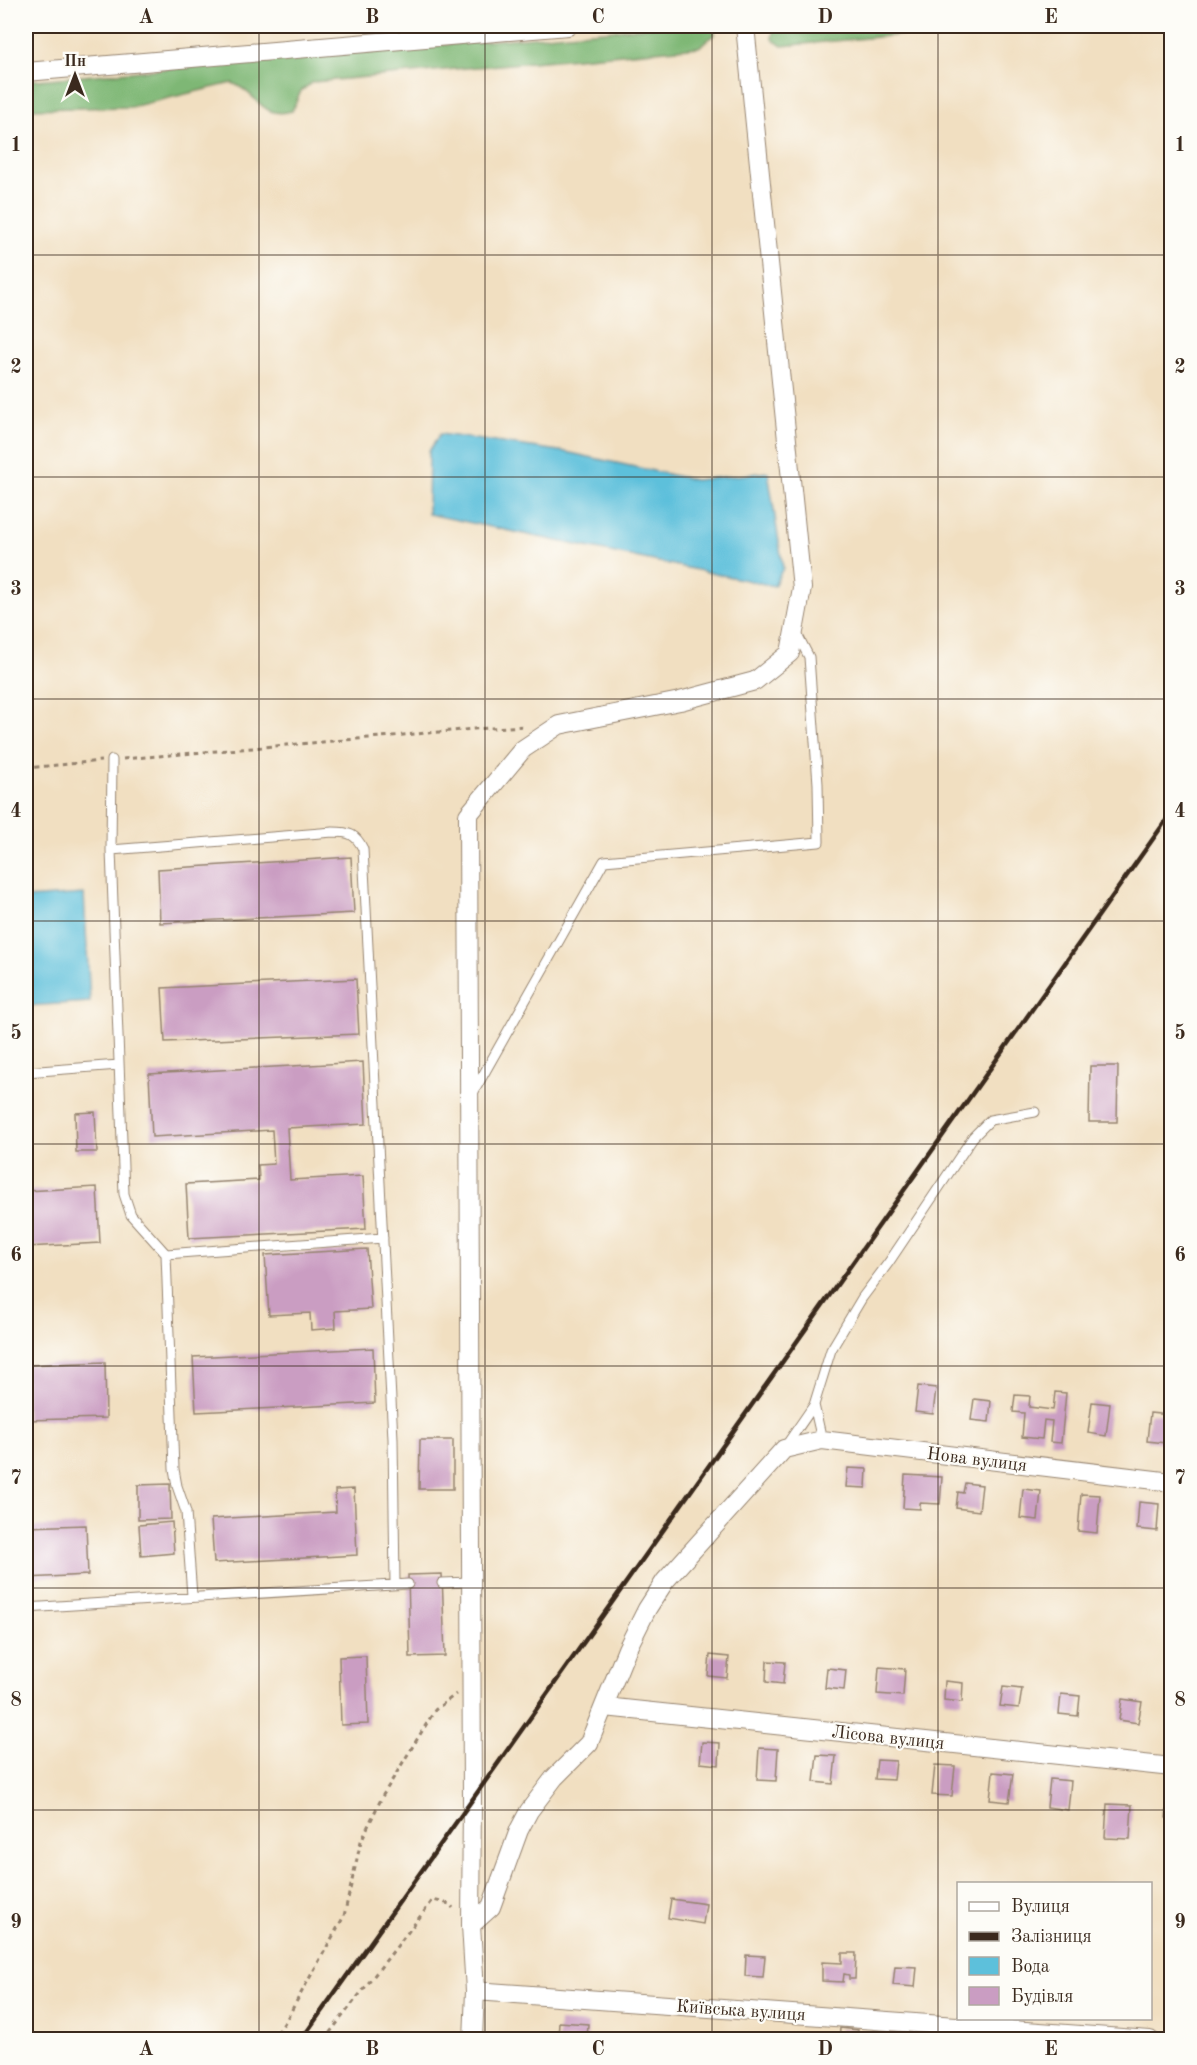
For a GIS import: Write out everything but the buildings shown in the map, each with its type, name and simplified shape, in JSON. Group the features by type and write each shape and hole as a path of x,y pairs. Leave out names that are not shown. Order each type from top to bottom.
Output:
{"street":[{"path":"26,72 568,26"},
{"path":"473,2040 475,1991 471,1925 468,815 523,749 559,725 680,701 755,681 790,653 802,588 745,26"},
{"name":"Нова вулиця","path":"784,1449 822,1440 1172,1482"},
{"path":"471,1925 491,1907 519,1830 529,1811 554,1778 589,1743 627,1649 647,1609 665,1581 784,1449"},
{"name":"Лісова вулиця","path":"604,1707 1172,1767"},
{"name":"Київська вулиця","path":"475,1991 1150,2040"}],"lane":[{"path":"469,1100 604,861 819,842 818,784 809,657 794,630"},
{"path":"112,760 111,850 124,1194 131,1215 166,1254 174,1469 186,1512 192,1596"},
{"path":"111,850 333,832 349,832 358,838 363,849 393,1439 395,1584"},
{"path":"26,1072 119,1065"},
{"path":"784,1449 814,1405 831,1350 862,1298 973,1137 990,1120 1035,1112"},
{"path":"166,1254 383,1238"},
{"path":"814,1405 822,1440"},
{"path":"442,1583 471,1582"},
{"path":"26,1608 408,1584"}],"path":[{"path":"26,768 527,726"},
{"path":"272,2040 285,2022 344,1916 361,1841 383,1795 435,1710 472,1682"},
{"path":"324,2040 433,1900 450,1904 471,1925"}],"green space":[{"path":"661,26 713,26 715,34 699,47 313,82 301,91 292,111 281,113 266,109 241,87 232,83 131,107 26,109 26,81"},
{"path":"774,26 995,26 782,46 772,39"}],"water":[{"path":"440,434 566,452 695,480 768,472 783,568 774,586 428,514 429,451"},
{"path":"84,894 90,1002 26,1006 26,898"}],"railway":[{"path":"301,2040 1172,812"}]}
